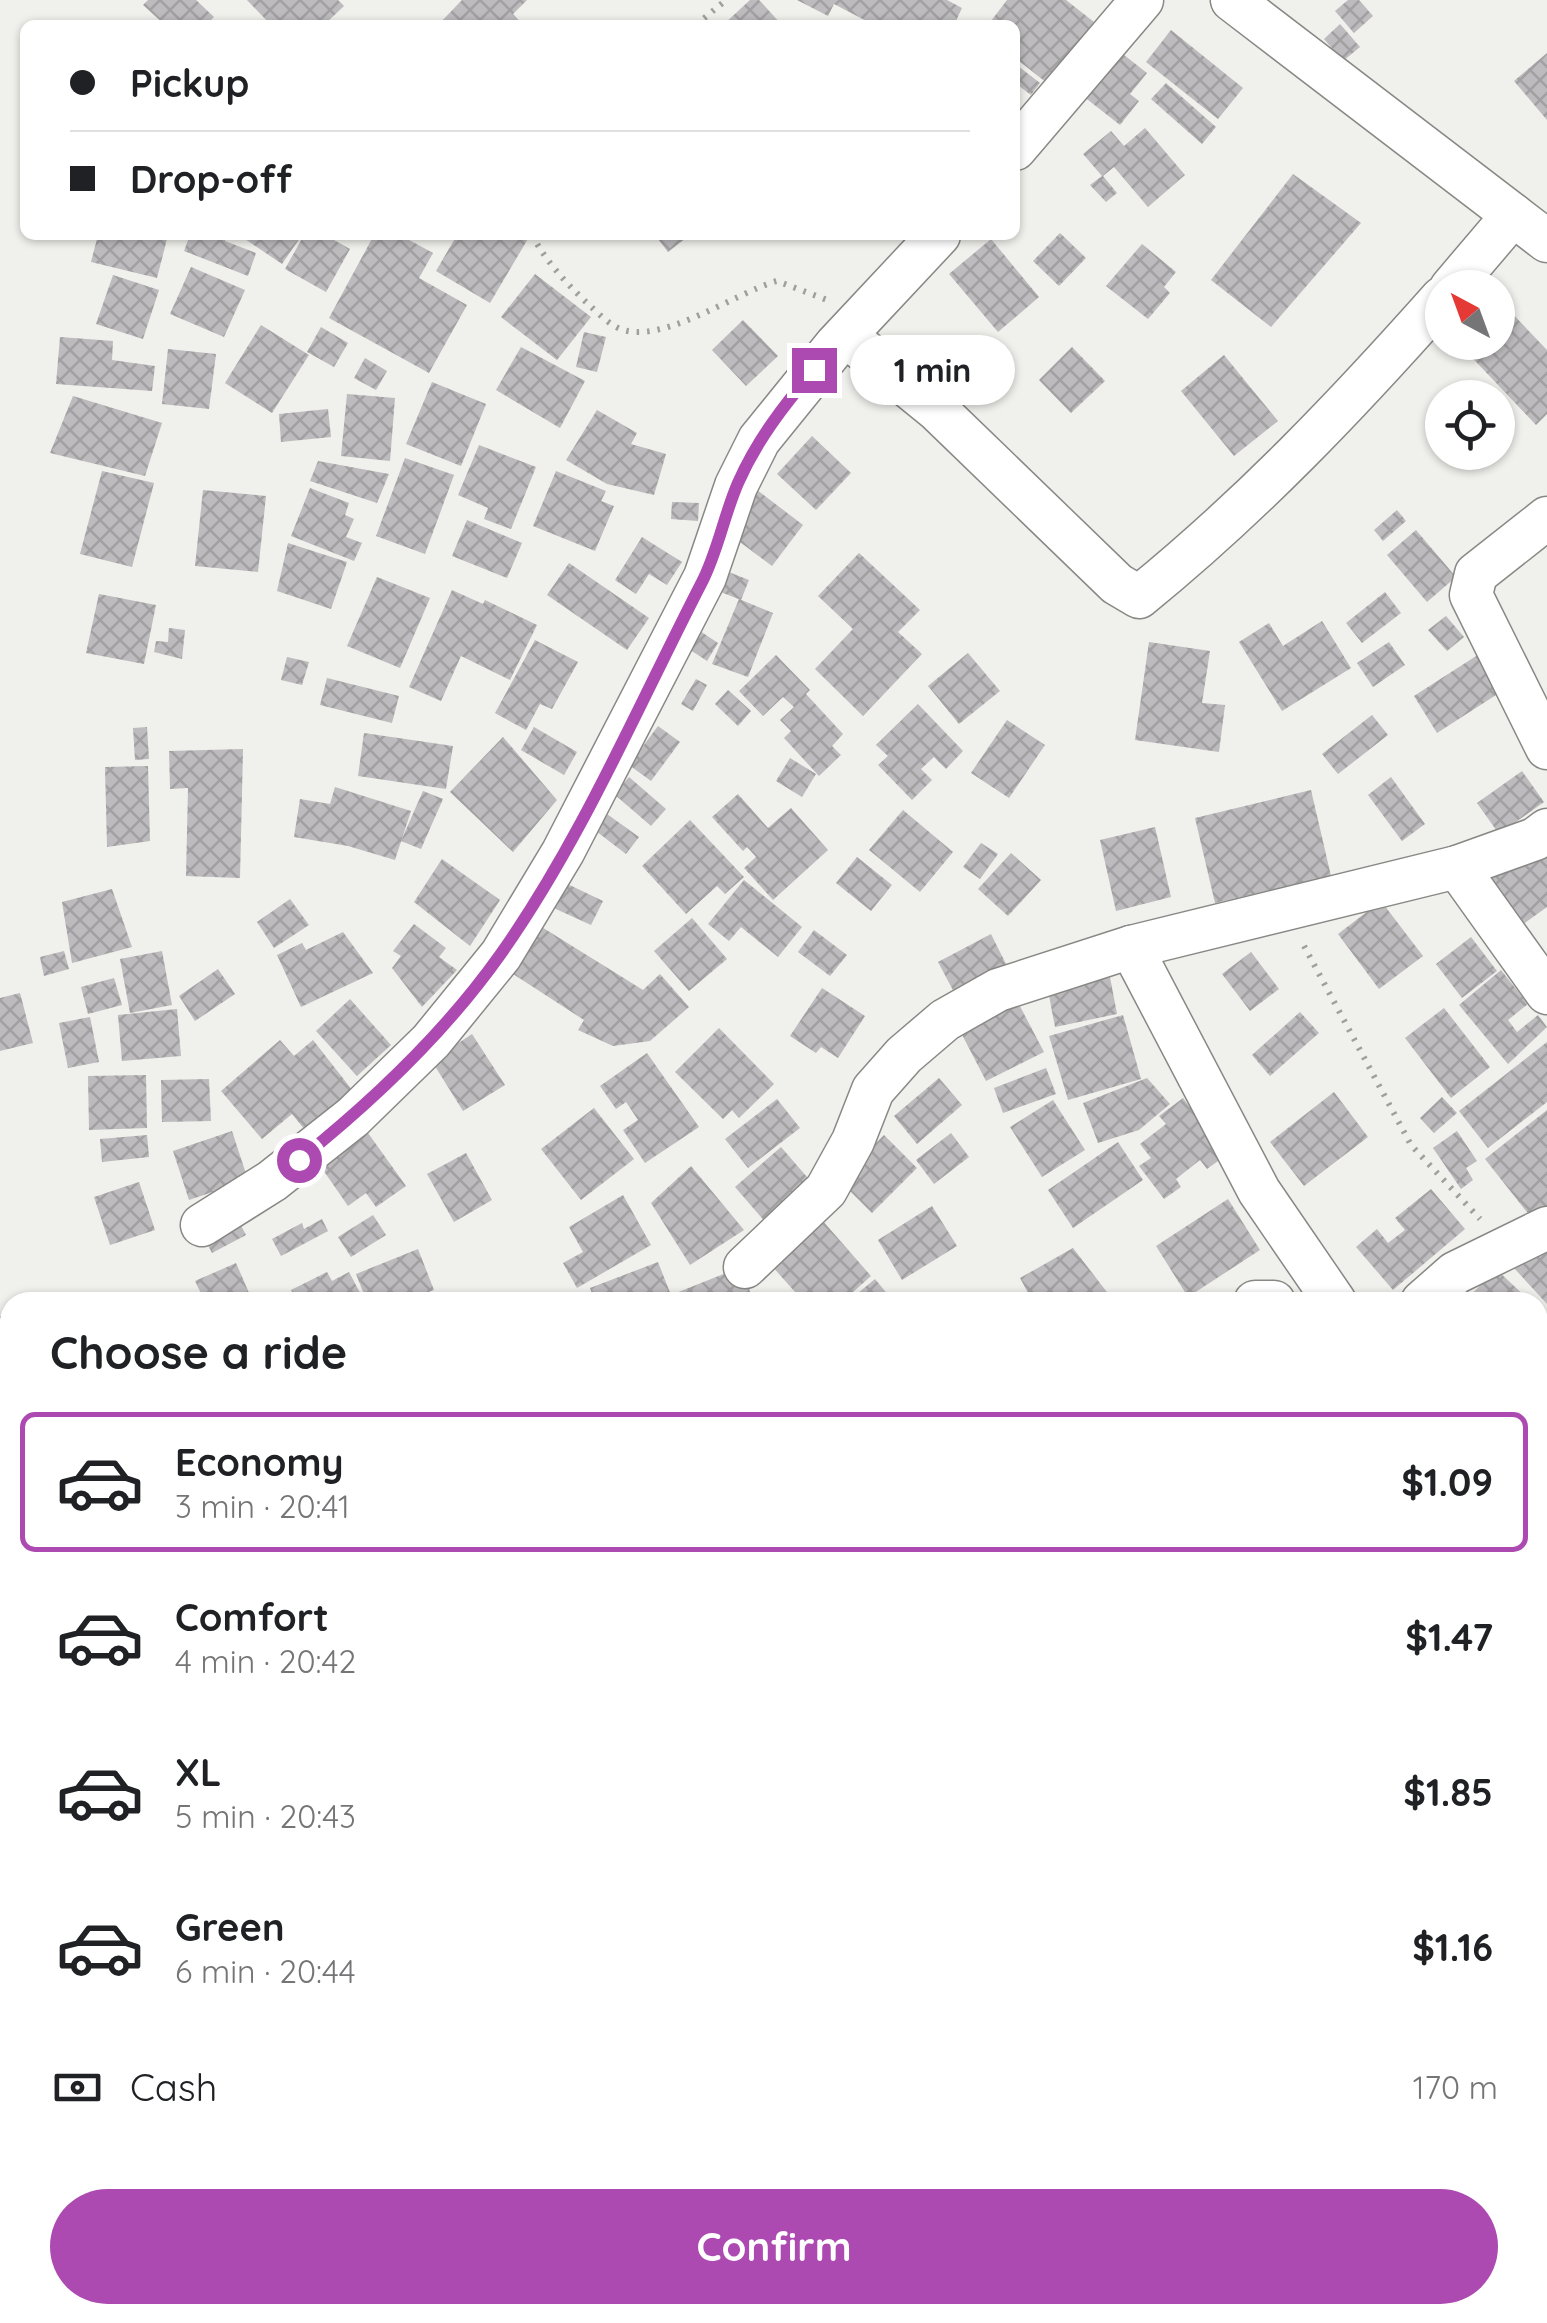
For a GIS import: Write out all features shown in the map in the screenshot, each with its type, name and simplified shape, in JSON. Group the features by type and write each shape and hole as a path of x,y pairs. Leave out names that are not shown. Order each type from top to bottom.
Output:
{"street":[{"path":"1020,143 1142,0"},
{"path":"1232,0 1547,241"},
{"path":"1466,270 1513,215"},
{"path":"202,1226 272,1181 353,1117 431,1041 501,954 563,852 705,576 736,486 759,440 934,240"},
{"path":"855,328 1116,584 1139,597 1212,538 1326,430 1425,317"},
{"path":"1547,518 1476,574 1471,595 1547,748"},
{"path":"746,1267 826,1190 853,1141 873,1090 945,1020 998,990 1130,947 1456,867 1535,839 1547,830"},
{"path":"1456,867 1547,993"},
{"path":"1130,947 1259,1191 1328,1292"},
{"path":"1433,1292 1455,1273 1547,1228"}],"path":[{"path":"702,20 726,0"},
{"path":"535,240 563,280 614,326 629,332 652,331 703,314 778,281 855,328"},
{"path":"1284,910 1411,1145 1506,1246"}],"building":[{"path":"148,0 196,0 214,17 160,20 143,5"},
{"path":"247,0 338,0 344,6 329,20 266,20"},
{"path":"462,0 527,0 513,14 518,20 443,20"},
{"path":"750,0 759,0 777,20 728,20"},
{"path":"797,0 947,0 962,8 956,20 864,20 834,4 828,16"},
{"path":"1007,0 1066,0 1094,22 1047,83 1020,62 1020,20 992,20"},
{"path":"1348,0 1359,0 1373,16 1354,33 1335,11"},
{"path":"1340,24 1360,47 1343,61 1324,39"},
{"path":"1171,30 1243,88 1218,119 1146,62"},
{"path":"1119,51 1147,73 1130,94 1139,101 1120,125 1083,96"},
{"path":"1547,53 1547,120 1514,81"},
{"path":"1020,68 1040,83 1031,95 1020,87"},
{"path":"1166,83 1216,127 1202,144 1151,99"},
{"path":"1145,128 1185,175 1148,207 1114,167 1103,176 1117,193 1106,202 1090,185 1102,176 1083,154 1111,131 1124,146"},
{"path":"1293,174 1361,223 1271,327 1211,280"},
{"path":"1060,233 1086,258 1059,286 1033,261"},
{"path":"97,240 167,240 157,278 91,262"},
{"path":"188,240 225,240 256,253 248,276 184,251"},
{"path":"246,240 299,240 282,264"},
{"path":"301,240 334,240 350,249 326,292 285,269"},
{"path":"371,240 409,240 433,253 419,278 467,305 429,373 329,318"},
{"path":"454,240 527,240 490,303 436,271"},
{"path":"659,240 684,240 668,252"},
{"path":"992,240 1039,297 998,332 949,274"},
{"path":"1142,244 1176,272 1164,287 1170,293 1148,319 1106,286"},
{"path":"191,267 245,290 224,337 170,314"},
{"path":"535,274 591,317 557,360 501,317"},
{"path":"113,275 159,290 143,339 96,324"},
{"path":"1515,316 1547,350 1547,414 1536,425 1515,403 1515,380 1493,380 1474,360 1515,360"},
{"path":"743,320 778,356 746,386 712,350"},
{"path":"261,325 309,355 272,413 225,383"},
{"path":"321,327 348,343 334,367 307,352"},
{"path":"584,332 606,337 597,372 576,367"},
{"path":"60,337 113,341 112,360 155,366 152,391 56,384"},
{"path":"521,347 585,381 560,428 496,390"},
{"path":"1072,347 1105,381 1071,413 1039,380"},
{"path":"168,349 216,354 209,409 162,404"},
{"path":"1224,355 1278,421 1234,456 1181,391"},
{"path":"365,358 387,371 376,390 354,378"},
{"path":"432,382 486,404 461,466 406,444"},
{"path":"347,394 395,398 390,461 341,456"},
{"path":"73,396 162,423 145,476 50,453"},
{"path":"328,409 331,437 281,442 279,414"},
{"path":"597,410 637,433 631,444 666,454 654,495 607,484 566,460"},
{"path":"812,436 851,473 816,510 777,474"},
{"path":"479,445 536,467 511,529 484,519 488,508 458,495"},
{"path":"405,458 454,475 425,554 376,536"},
{"path":"318,461 389,474 377,503 310,481"},
{"path":"102,471 154,483 132,567 80,554"},
{"path":"556,471 606,491 601,501 614,506 595,551 533,526"},
{"path":"310,488 349,503 345,515 354,519 346,537 362,543 354,561 291,536"},
{"path":"203,490 266,496 258,572 195,566"},
{"path":"757,490 803,525 772,566 725,531"},
{"path":"672,502 699,503 698,521 671,519"},
{"path":"1397,510 1406,521 1383,541 1374,530"},
{"path":"467,520 522,543 507,578 452,556"},
{"path":"1416,530 1456,577 1427,602 1387,555"},
{"path":"642,537 682,562 667,585 649,574 636,594 615,580"},
{"path":"288,543 347,562 331,609 277,591"},
{"path":"859,553 920,610 898,632 922,654 863,716 815,669 853,629 818,596"},
{"path":"569,563 649,618 627,650 547,595"},
{"path":"721,569 749,580 741,600 713,589"},
{"path":"377,577 430,598 400,668 347,646"},
{"path":"452,590 483,604 485,600 537,625 510,680 461,656 441,701 409,687"},
{"path":"1385,592 1401,613 1362,643 1346,623"},
{"path":"99,594 156,605 144,664 86,653"},
{"path":"739,599 773,613 748,677 712,664"},
{"path":"1446,616 1464,637 1447,651 1428,630"},
{"path":"1322,621 1351,668 1282,711 1239,642 1269,623 1283,646"},
{"path":"169,628 185,630 182,659 154,652 156,641 168,642"},
{"path":"700,631 718,643 707,661 689,649"},
{"path":"535,640 578,662 552,709 540,704 526,730 495,713"},
{"path":"1149,642 1210,651 1202,703 1225,705 1219,752 1135,740"},
{"path":"1389,642 1405,665 1373,687 1357,663"},
{"path":"1487,649 1510,686 1437,733 1414,696"},
{"path":"968,653 1000,691 959,724 928,686"},
{"path":"776,655 810,690 806,694 843,734 832,746 841,755 819,776 784,738 791,731 780,720 794,707 783,697 763,716 739,691"},
{"path":"287,657 309,662 302,685 281,680"},
{"path":"327,678 399,696 392,723 320,705"},
{"path":"696,679 707,685 693,711 681,704"},
{"path":"728,690 751,711 738,726 715,704"},
{"path":"918,704 963,751 946,769 934,757 921,769 932,780 912,800 878,765 888,756 876,745"},
{"path":"1372,715 1388,735 1338,774 1322,754"},
{"path":"1007,720 1045,745 1009,798 971,773"},
{"path":"658,726 680,742 651,781 629,765"},
{"path":"147,727 149,759 135,760 133,728"},
{"path":"534,727 577,752 564,775 521,750"},
{"path":"364,733 453,746 446,789 358,776"},
{"path":"503,737 557,800 513,852 450,792"},
{"path":"243,749 240,878 186,876 188,788 170,789 169,751"},
{"path":"790,758 816,774 802,797 776,781"},
{"path":"148,766 150,841 107,847 105,767"},
{"path":"1522,771 1544,802 1499,834 1477,803"},
{"path":"629,777 666,809 651,826 614,794"},
{"path":"1391,777 1425,824 1402,841 1368,795"},
{"path":"335,787 411,811 395,860 348,846 294,837 300,799 330,804"},
{"path":"1311,790 1331,876 1215,903 1195,818"},
{"path":"423,791 443,799 421,849 401,841"},
{"path":"738,794 768,828 791,808 828,850 773,900 744,868 756,857 747,847 743,851 712,817"},
{"path":"600,809 639,837 626,854 588,825"},
{"path":"903,810 953,852 920,892 869,850"},
{"path":"690,820 744,877 725,894 717,886 686,914 642,866"},
{"path":"1155,827 1171,897 1116,911 1100,840"},
{"path":"1543,842 1547,848 1547,907 1522,925 1490,879"},
{"path":"981,843 998,854 980,879 963,867"},
{"path":"1011,853 1041,880 1008,916 978,889"},
{"path":"857,857 892,885 871,911 836,883"},
{"path":"442,859 500,900 470,946 414,902"},
{"path":"557,879 603,901 591,925 545,904"},
{"path":"744,880 802,927 778,957 741,927 729,941 708,924"},
{"path":"112,889 132,947 72,963 62,902"},
{"path":"290,899 309,925 274,948 257,922"},
{"path":"1381,901 1423,956 1379,989 1338,934"},
{"path":"692,918 727,959 689,991 654,951"},
{"path":"414,924 446,948 439,957 457,970 422,1007 392,968 401,956 393,951"},
{"path":"540,926 643,990 660,974 689,1007 650,1041 613,1046 578,1030 584,1020 510,972"},
{"path":"814,930 847,955 830,976 798,952"},
{"path":"343,932 373,973 301,1007 277,955 302,943 306,950"},
{"path":"991,934 1007,966 955,994 938,962"},
{"path":"1471,937 1497,971 1462,998 1436,964"},
{"path":"64,951 69,969 44,976 40,957"},
{"path":"162,951 172,1005 130,1013 120,959"},
{"path":"1251,952 1279,989 1250,1011 1222,974"},
{"path":"218,969 235,994 195,1021 179,996"},
{"path":"1501,970 1528,1004 1508,1020 1517,1032 1538,1015 1547,1027 1508,1064 1459,1005"},
{"path":"1109,972 1117,1014 1055,1027 1047,985"},
{"path":"114,978 122,1005 88,1014 81,987"},
{"path":"822,988 865,1016 838,1058 821,1047 816,1053 790,1036"},
{"path":"1012,991 1044,1052 986,1081 955,1021"},
{"path":"20,993 33,1043 0,1051 0,998"},
{"path":"350,999 391,1045 357,1076 316,1031"},
{"path":"1444,1008 1490,1067 1451,1098 1405,1038"},
{"path":"177,1009 181,1056 122,1061 118,1015"},
{"path":"1300,1012 1319,1033 1270,1076 1252,1055"},
{"path":"1123,1015 1141,1079 1068,1100 1049,1036"},
{"path":"90,1017 99,1062 68,1068 59,1023"},
{"path":"719,1028 774,1084 739,1118 732,1110 723,1119 675,1072"},
{"path":"472,1034 505,1085 463,1111 428,1055 453,1038 457,1044"},
{"path":"280,1040 294,1056 313,1040 353,1091 305,1130 292,1114 262,1139 221,1091"},
{"path":"1547,1042 1547,1102 1488,1148 1459,1111"},
{"path":"647,1053 699,1127 645,1163 623,1130 638,1120 626,1102 616,1109 600,1086"},
{"path":"1046,1068 1056,1094 1003,1113 994,1088"},
{"path":"146,1075 147,1128 89,1130 88,1076"},
{"path":"939,1078 962,1105 917,1144 894,1116"},
{"path":"1147,1078 1170,1104 1139,1130 1098,1143 1083,1103"},
{"path":"209,1079 211,1121 162,1122 161,1080"},
{"path":"1334,1092 1368,1137 1304,1186 1270,1142"},
{"path":"1442,1097 1457,1113 1434,1133 1420,1118"},
{"path":"1183,1098 1226,1155 1207,1169 1200,1160 1176,1179 1181,1187 1164,1199 1139,1166 1151,1158 1140,1144 1166,1124 1159,1116"},
{"path":"777,1099 800,1128 748,1168 725,1139"},
{"path":"1053,1100 1085,1150 1042,1177 1010,1127"},
{"path":"594,1108 634,1159 581,1200 541,1149"},
{"path":"1547,1110 1547,1211 1534,1221 1485,1159"},
{"path":"232,1131 248,1180 189,1200 173,1151"},
{"path":"1457,1131 1477,1161 1466,1168 1473,1180 1461,1189 1433,1148"},
{"path":"368,1133 406,1186 376,1207 366,1193 348,1206 321,1167"},
{"path":"951,1133 969,1157 934,1184 916,1160"},
{"path":"147,1135 149,1157 102,1162 100,1139"},
{"path":"884,1135 917,1168 872,1213 839,1180"},
{"path":"1118,1142 1143,1180 1073,1228 1048,1190"},
{"path":"781,1147 820,1192 774,1232 735,1187"},
{"path":"466,1153 492,1200 454,1222 427,1174"},
{"path":"691,1166 744,1230 690,1265 651,1203"},
{"path":"139,1182 155,1230 110,1245 94,1197"},
{"path":"1431,1189 1465,1229 1393,1290 1356,1247 1377,1229 1388,1243 1405,1230 1395,1218"},
{"path":"623,1195 651,1245 577,1288 563,1263 583,1252 569,1227"},
{"path":"1228,1199 1260,1250 1196,1292 1185,1292 1156,1246"},
{"path":"932,1206 957,1246 902,1280 878,1240"},
{"path":"235,1214 246,1235 212,1253 201,1232"},
{"path":"373,1215 386,1235 351,1257 338,1237"},
{"path":"322,1219 328,1231 281,1256 272,1239 302,1223 304,1229"},
{"path":"822,1220 871,1276 853,1292 795,1292 771,1265"},
{"path":"1547,1238 1547,1292 1536,1292 1514,1268"},
{"path":"1073,1248 1107,1292 1028,1292 1020,1278"},
{"path":"418,1249 434,1290 363,1292 356,1274"},
{"path":"658,1262 670,1292 591,1292 590,1288"},
{"path":"236,1263 249,1292 200,1292 195,1281"},
{"path":"741,1267 750,1292 678,1292"},
{"path":"1496,1269 1520,1292 1474,1292"},
{"path":"327,1272 332,1281 349,1272 360,1292 292,1292"},
{"path":"875,1279 886,1292 859,1292"}],"route":[{"path":"299,1160 353,1117 431,1041 501,954 563,852 705,576 736,486 759,440 814,370"}]}
